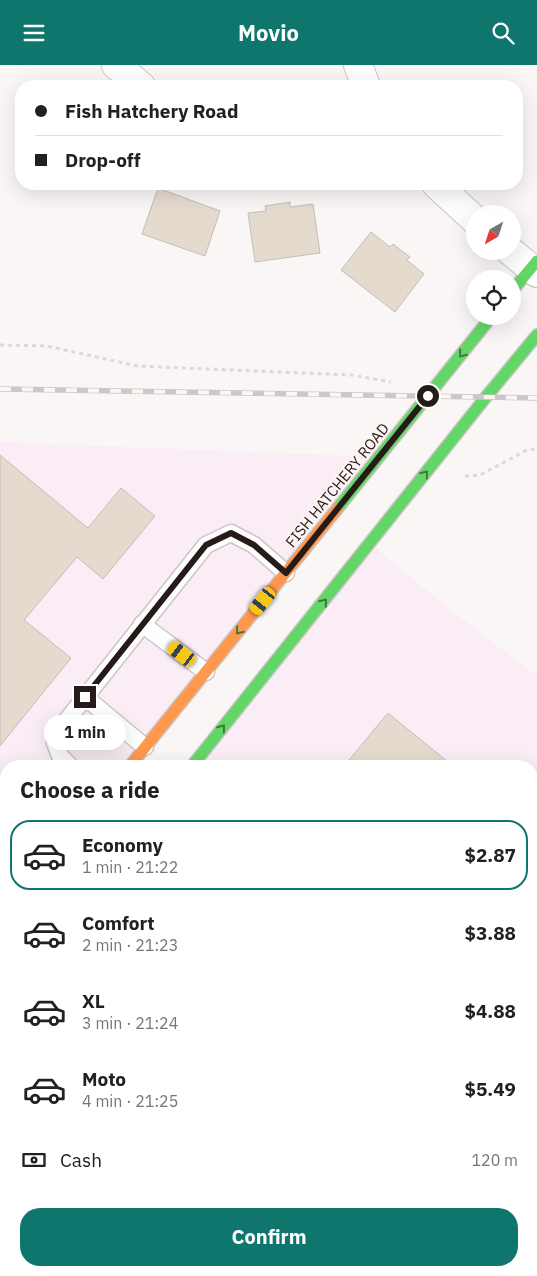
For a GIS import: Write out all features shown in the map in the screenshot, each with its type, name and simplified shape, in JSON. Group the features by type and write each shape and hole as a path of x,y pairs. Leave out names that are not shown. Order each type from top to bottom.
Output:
{"main road":[{"path":"521,282 535,267"},
{"name":"FISH HATCHERY ROAD","path":"135,760 485,325"},
{"path":"197,760 537,335"}],"street":[{"path":"116,65 134,80"},
{"path":"358,65 364,80"},
{"path":"442,190 466,212"},
{"path":"521,258 535,267"}],"lane":[{"path":"64,760 60,756 55,743 63,725 206,545 231,533 254,545 286,573"},
{"path":"142,624 206,672"},
{"path":"85,697 146,747"}],"path":[{"path":"0,345 47,345 137,366 351,375 391,382"},
{"path":"465,476 480,475 527,450 537,449"}],"shaded area":[{"path":"0,442 379,457 135,760 0,760"},
{"path":"370,544 453,612 537,676 537,760 197,760"}],"building":[{"path":"157,190 163,190 220,211 205,256 142,234"},
{"path":"290,202 290,207 313,204 320,253 255,262 248,213 266,211 265,206"},
{"path":"371,232 390,247 393,244 410,257 407,260 424,274 395,312 341,270"},
{"path":"0,455 88,528 121,488 155,516 103,579 77,557 24,620 71,658 0,746"},
{"path":"388,713 446,760 349,760"}],"railway":[{"path":"0,389 537,398"}],"traffic: fast":[{"path":"521,280 537,261"},
{"path":"337,509 485,325"},
{"path":"197,760 537,335"}],"traffic: slow":[{"path":"135,760 337,509"}],"route":[{"path":"85,697 206,545 231,533 254,545 286,573 428,396"}]}
